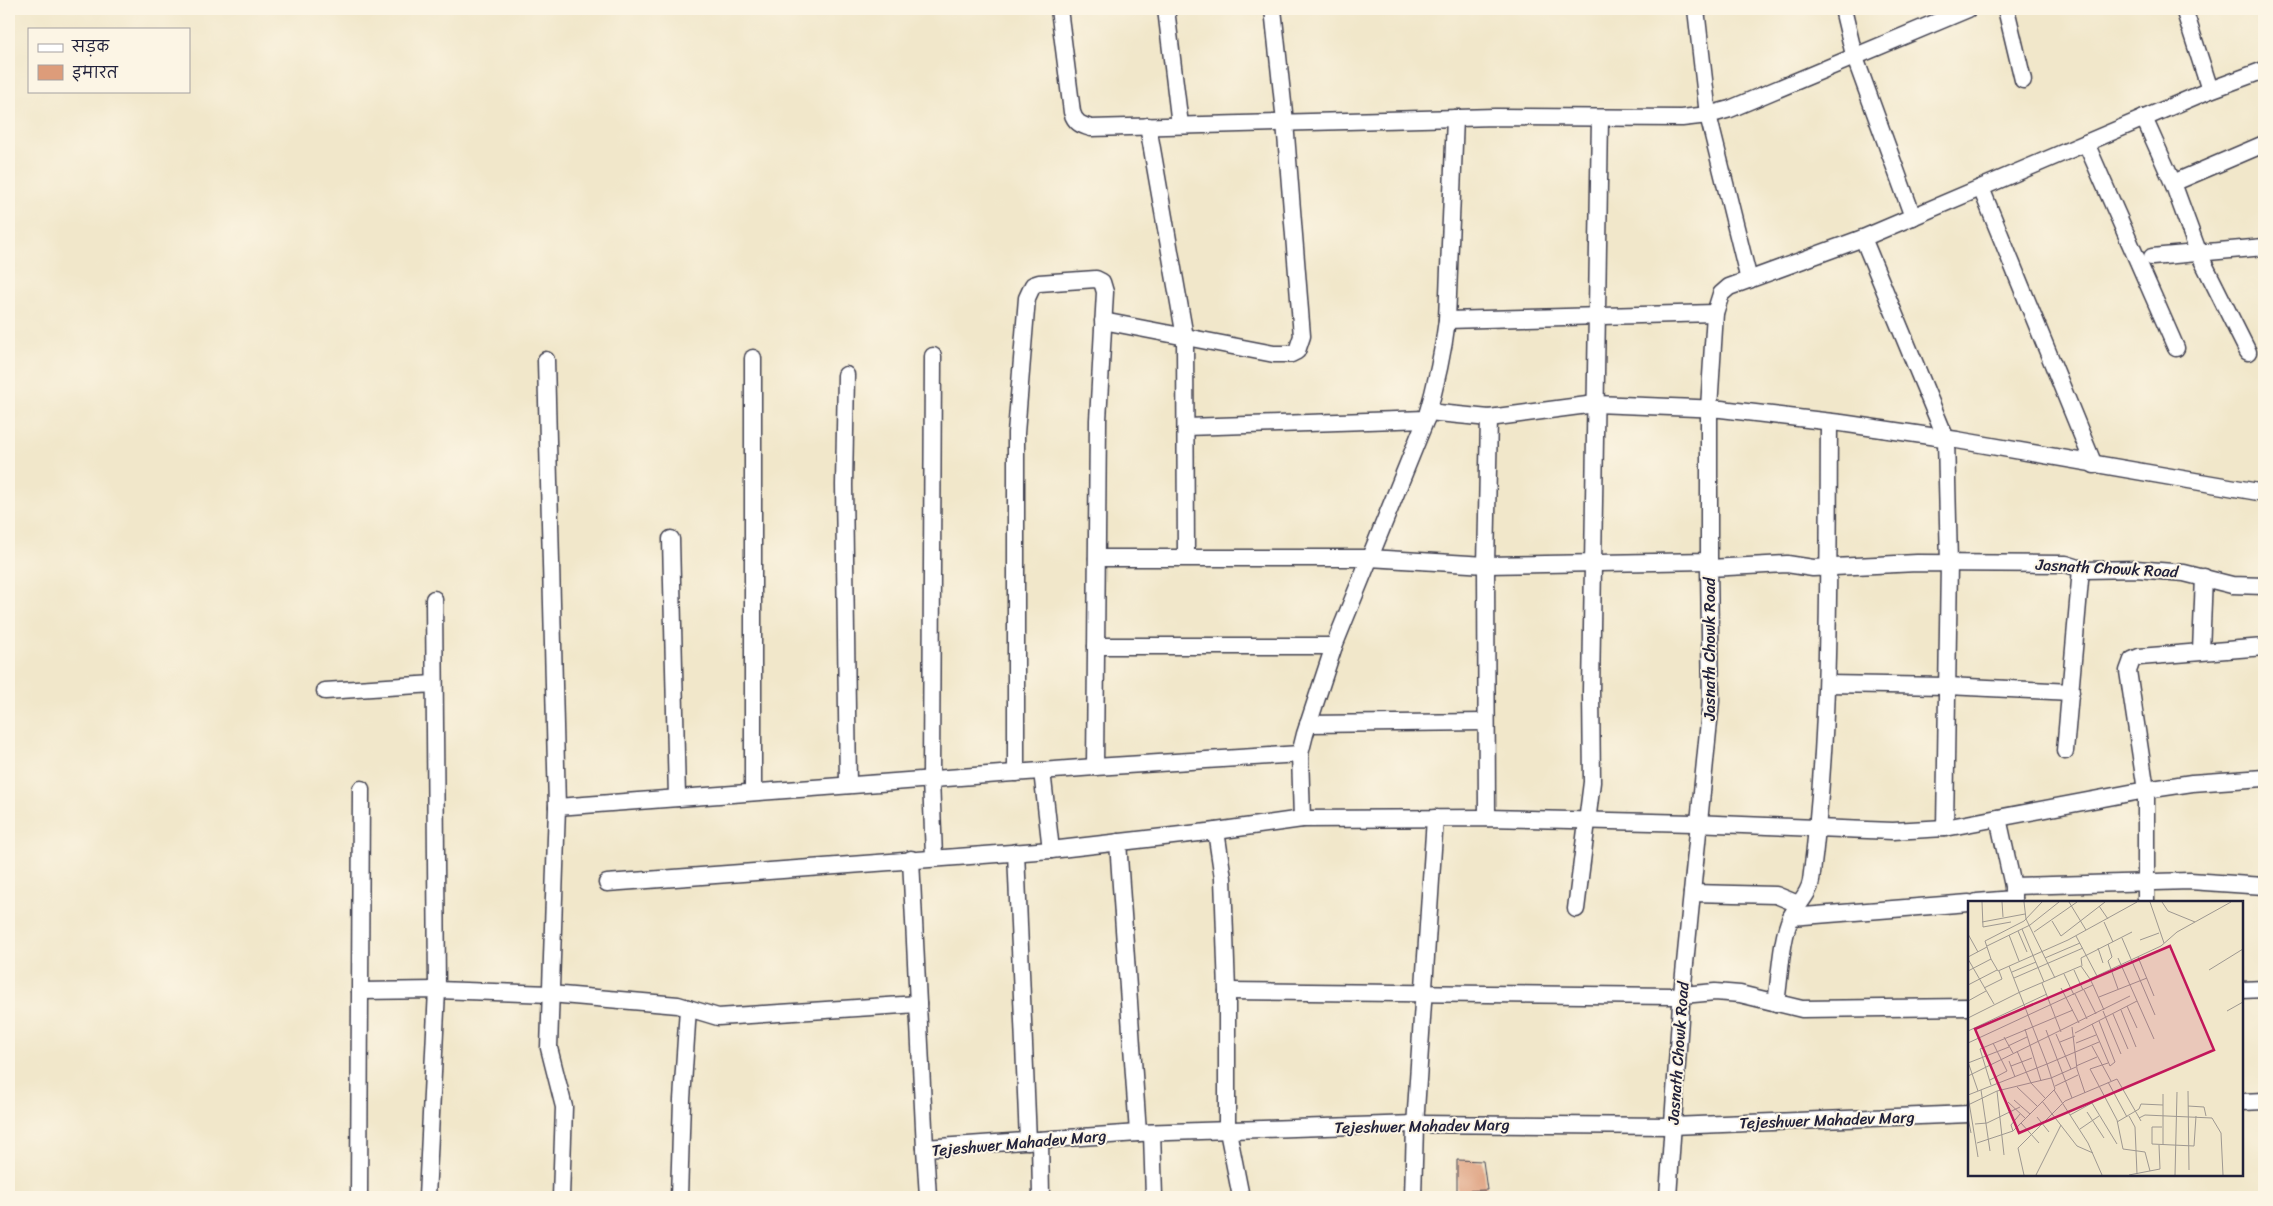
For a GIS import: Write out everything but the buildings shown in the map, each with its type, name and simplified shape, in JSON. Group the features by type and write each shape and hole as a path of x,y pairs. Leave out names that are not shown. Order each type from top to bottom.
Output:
{"street":[{"path":"1059,9 1074,119 1081,125 1091,128 1455,118 1682,118 1708,115 1730,109 1854,55 1968,9"},
{"path":"1166,9 1180,125"},
{"path":"1104,321 1274,354 1291,354 1298,351 1302,336 1274,9"},
{"path":"1696,9 1708,115 1749,280"},
{"path":"1844,9 1854,55 1912,217"},
{"path":"2006,9 2023,80"},
{"path":"2184,9 2210,90"},
{"path":"1097,558 1369,558 1486,565 1709,562 1709,408 1715,313 1721,294 1729,288 1863,238 2210,90 2264,70"},
{"path":"1302,819 1300,754 1308,724 1334,646 1427,415 1442,361 1447,320 1455,118"},
{"path":"1576,909 1592,782 1593,563 1600,118"},
{"path":"2144,118 2173,184 2199,254 2248,352"},
{"path":"1148,126 1185,337 1186,557"},
{"path":"2086,143 2176,348"},
{"path":"2173,184 2264,144"},
{"path":"1981,188 2094,465"},
{"path":"1863,238 1946,439 1949,564 1945,828"},
{"path":"2152,257 2264,247"},
{"path":"1016,772 1016,432 1028,291 1039,283 1096,279 1102,282 1104,287 1104,321 1098,420 1095,766"},
{"path":"1447,320 1715,313"},
{"path":"933,356 931,779 934,857"},
{"path":"752,358 753,792"},
{"path":"546,360 557,807 549,1048 564,1107 561,1197"},
{"path":"846,375 844,485 848,785"},
{"path":"1186,427 1427,415 1489,418 1595,404 1709,408 1829,422 1946,439 2264,493"},
{"path":"1487,818 1486,565 1489,418"},
{"path":"1776,1003 1786,931 1810,884 1817,829 1828,684 1829,422"},
{"path":"671,539 677,798"},
{"name":"Jasnath Chowk Road","path":"1668,1197 1682,995 1711,702 1709,568 1787,564 1813,568 1949,564 2066,564 2080,569 2136,569 2184,573 2232,585 2264,586"},
{"path":"2065,751 2080,569"},
{"path":"2201,651 2204,577"},
{"path":"427,1197 437,990 434,599"},
{"path":"1096,646 1334,646"},
{"path":"2146,901 2146,790 2128,671 2129,664 2132,660 2139,658 2201,651 2264,647"},
{"path":"326,691 434,684"},
{"path":"1828,684 1947,686 2071,692"},
{"path":"1308,724 1486,722"},
{"path":"557,807 1095,766 1300,754"},
{"path":"1042,770 1051,850"},
{"path":"607,882 1051,850 1302,819 1487,818 1699,823 1893,831 1945,828 2146,790 2192,783 2264,778"},
{"path":"359,1197 361,788"},
{"path":"1413,1197 1415,1124 1435,818"},
{"path":"1998,818 2013,896"},
{"path":"1216,831 1223,878 1227,991 1228,1130 1241,1197"},
{"path":"1118,842 1145,1133 1154,1197"},
{"path":"1016,852 1034,1140 1041,1197"},
{"path":"911,859 925,1148"},
{"path":"1983,901 2013,896 2145,883 2190,881 2264,886"},
{"path":"1692,893 1776,895 1795,911 1968,903"},
{"path":"2243,990 2264,989"},
{"path":"360,991 437,990 550,994 666,1003 688,1008 702,1014 728,1017 918,1004"},
{"path":"1227,991 1682,995 1715,992 1754,997 1802,1009 1968,1007"},
{"path":"679,1197 682,1100 688,1008"},
{"path":"2243,1102 2264,1101"},
{"name":"Tejeshwer Mahadev Marg","path":"928,1197 925,1148 1145,1133 1228,1130 1415,1124 1672,1126 1968,1114"}]}
